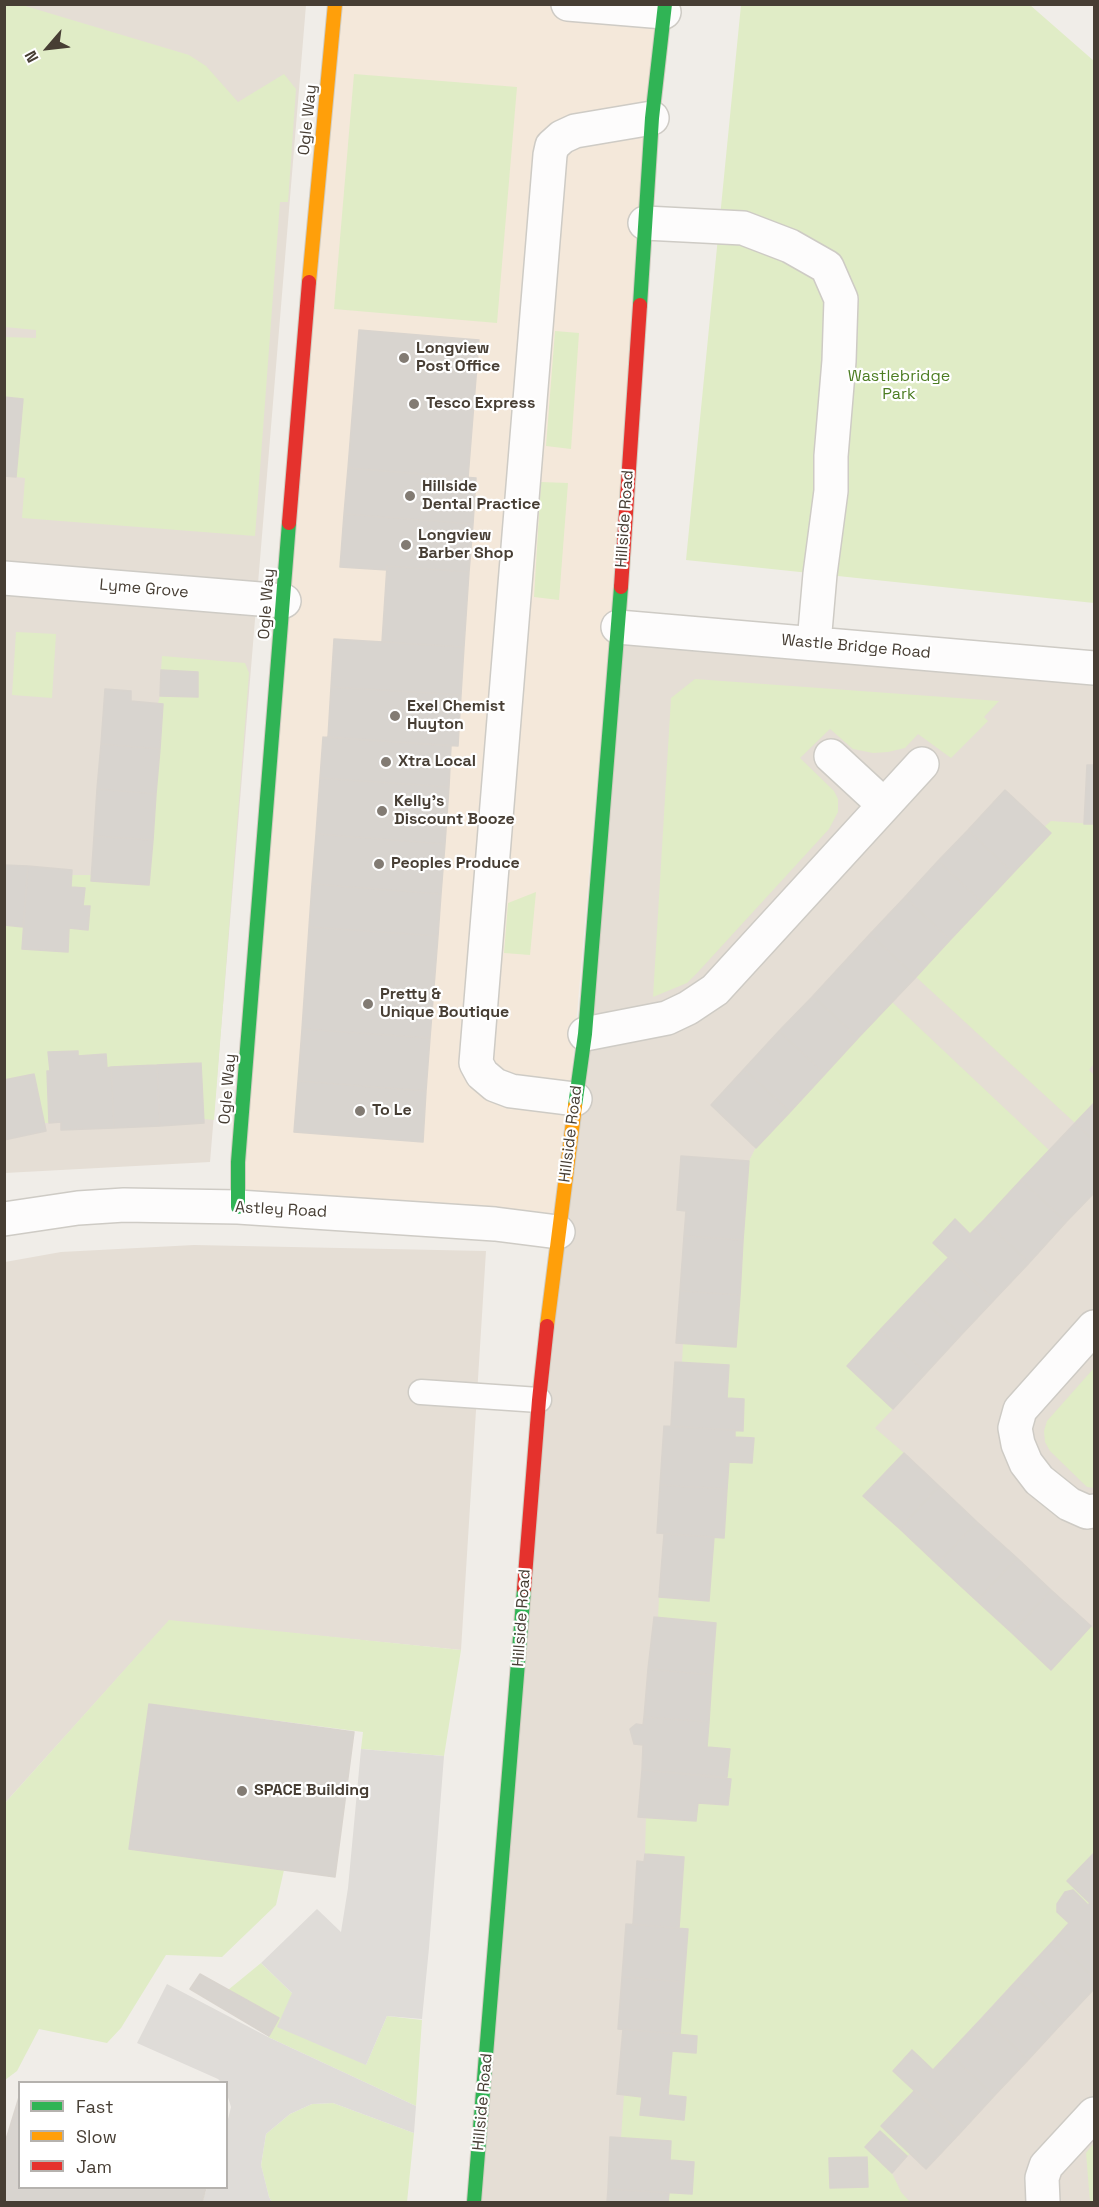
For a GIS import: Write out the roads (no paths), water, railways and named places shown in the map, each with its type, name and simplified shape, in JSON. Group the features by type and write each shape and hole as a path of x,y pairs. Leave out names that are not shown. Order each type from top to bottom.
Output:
{"street":[{"name":"Ogle Way","path":"238,1207 238,1162 308,289 335,4"},
{"path":"568,4 664,8"},
{"name":"Hillside Road","path":"474,2202 539,1400 558,1232 585,1034 618,627 652,118 664,8"},
{"path":"575,1099 511,1091 495,1085 482,1074 476,1063 550,155 552,146 562,137 575,131 652,118"},
{"path":"645,223 743,228 790,246 827,267 841,299 839,361 831,456 831,491 814,644"},
{"name":"Lyme Grove","path":"4,578 284,601"},
{"name":"Wastle Bridge Road","path":"618,627 1095,668"},
{"path":"831,756 884,805"},
{"path":"585,1034 667,1018 688,1008 715,990 922,764"},
{"name":"Astley Road","path":"4,1219 78,1208 124,1205 238,1207 495,1224 558,1232"},
{"path":"1095,1327 1020,1410 1015,1428 1018,1444 1026,1463 1039,1480 1069,1504 1087,1512 1095,1511"},
{"path":"1043,2202 1042,2178 1046,2166 1095,2114"}],"lane":[{"path":"422,1392 539,1400"}],"place":[{"name":"Longview Post Office","path":"404,358"},
{"name":"Tesco Express","path":"414,404"},
{"name":"Hillside Dental Practice","path":"410,496"},
{"name":"Longview Barber Shop","path":"406,545"},
{"name":"Exel Chemist Huyton","path":"395,716"},
{"name":"Xtra Local","path":"386,762"},
{"name":"Kelly's Discount Booze","path":"382,811"},
{"name":"Peoples Produce","path":"379,864"},
{"name":"Pretty & Unique Boutique","path":"368,1004"},
{"name":"To Le","path":"360,1111"},
{"name":"SPACE Building","path":"242,1791"}],"park label":[{"name":"Wastlebridge Park","path":"899,386"}]}
